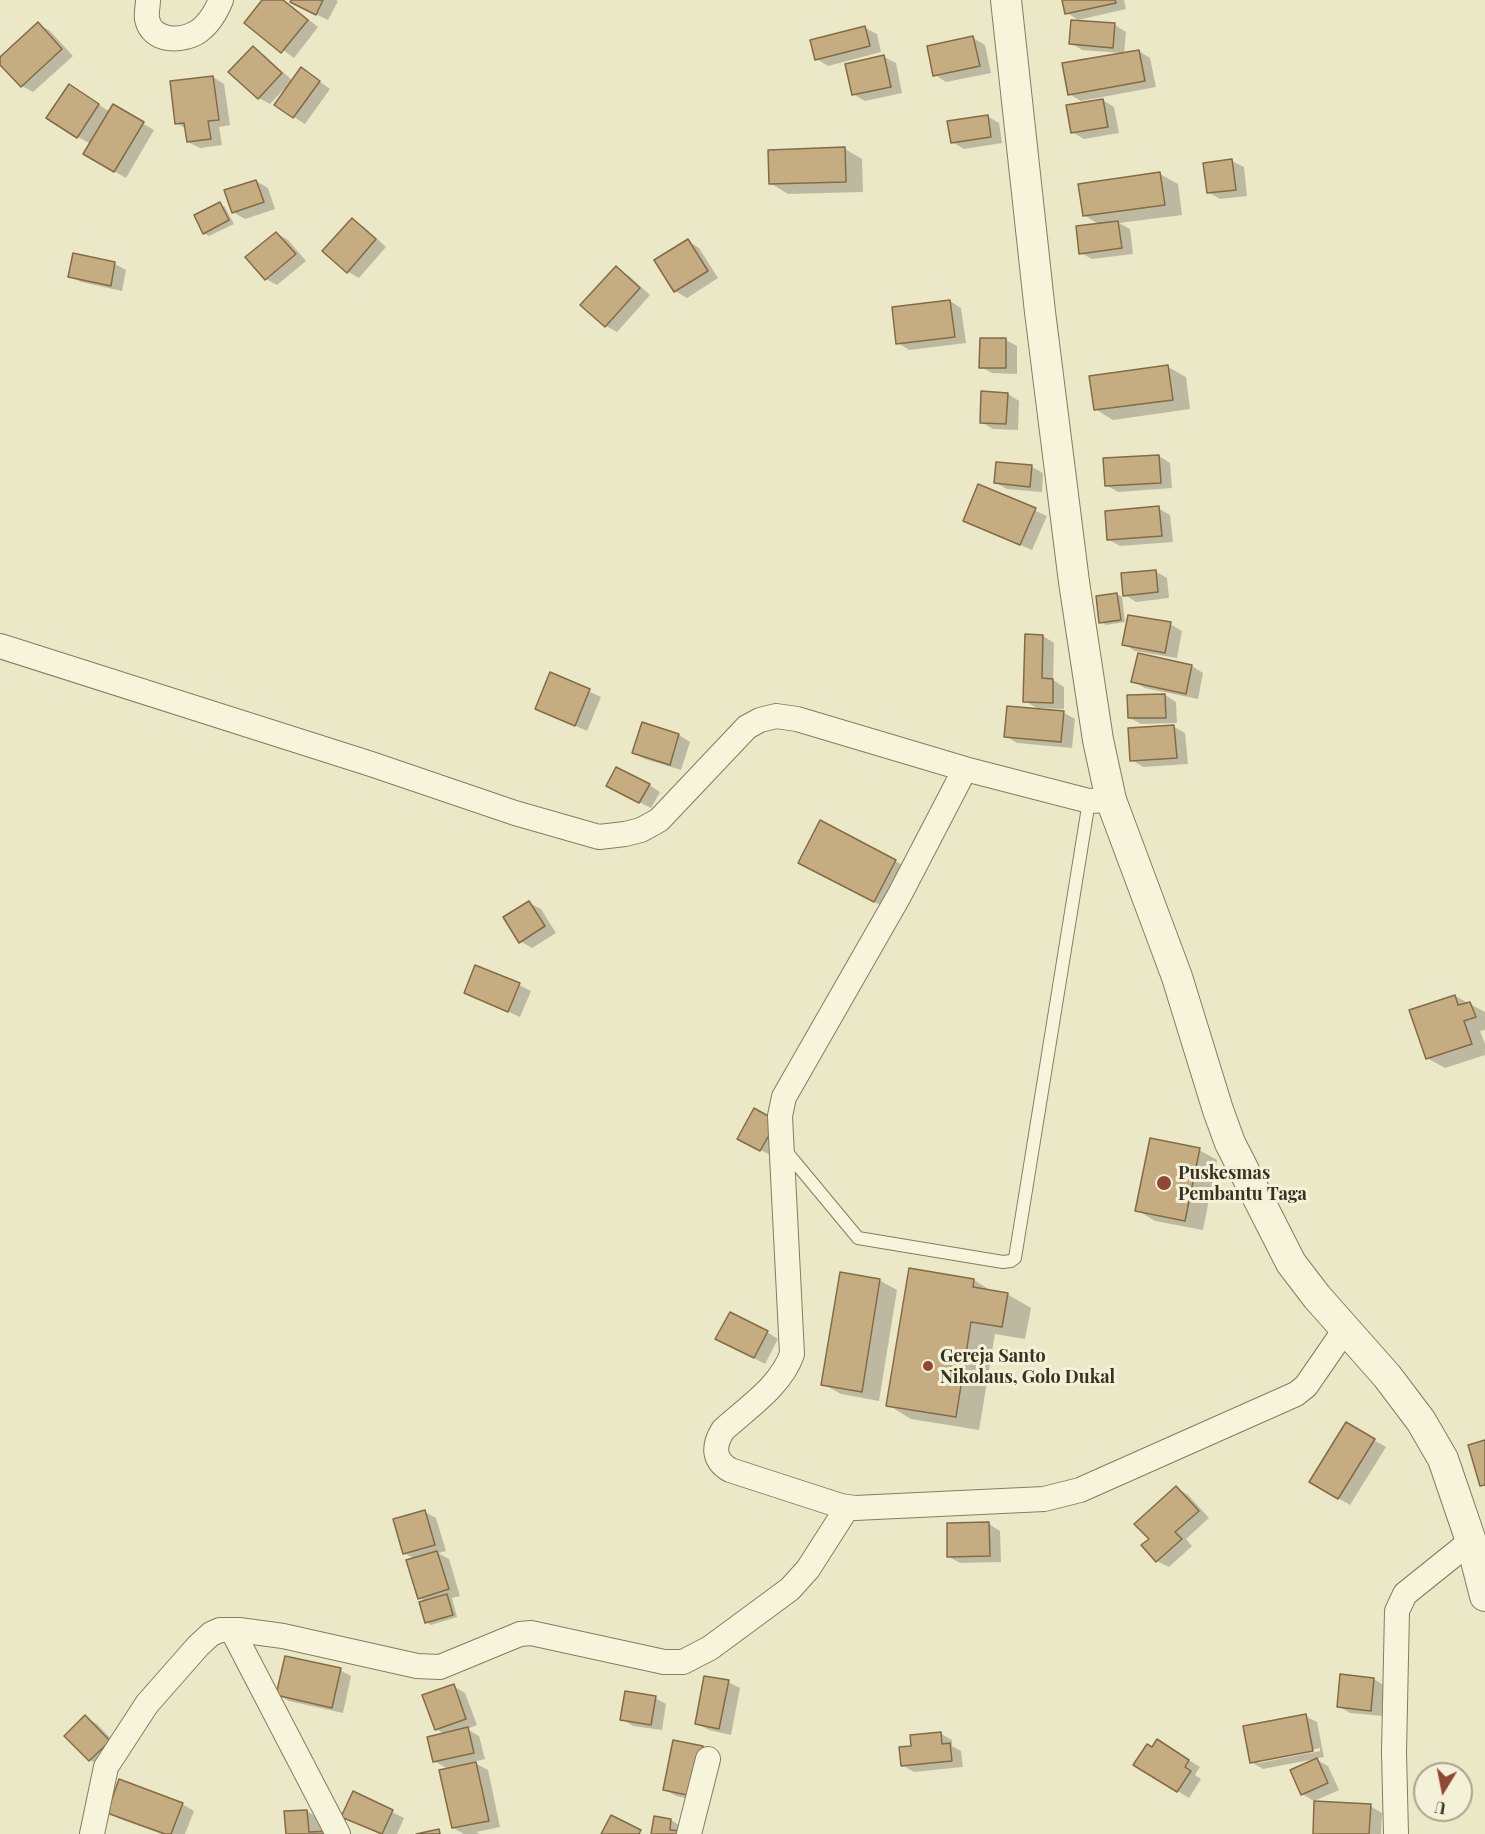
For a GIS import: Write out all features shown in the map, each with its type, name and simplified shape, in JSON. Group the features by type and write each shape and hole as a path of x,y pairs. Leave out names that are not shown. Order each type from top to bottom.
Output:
{"street":[{"path":"148,0 148,21 152,30 169,39 196,33 213,17 221,0"},
{"path":"1006,0 1040,312 1074,582 1098,740 1100,801 1177,977 1230,1143 1291,1263 1317,1297 1387,1376 1421,1421 1443,1459 1485,1596"},
{"path":"0,646 371,764 515,813 599,837 641,830 658,820 747,728 760,720 776,716 797,718 965,769 1100,801"},
{"path":"965,769 899,896 788,1089 780,1116 792,1354 787,1368 779,1378 723,1430 717,1439 716,1458 730,1470 848,1508 1044,1499 1080,1490 1296,1394 1306,1386 1346,1328"},
{"path":"92,1834 106,1767 147,1704 205,1639 220,1630 283,1636 417,1666 447,1665 520,1634 531,1633 664,1662 683,1662 710,1648 790,1589 808,1569 848,1508"},
{"path":"1396,1834 1394,1752 1397,1611 1406,1594 1470,1541"},
{"path":"232,1630 338,1834"},
{"path":"689,1834 708,1759"}],"lane":[{"path":"782,1146 858,1238 1004,1262 1015,1258 1100,801"}],"building":[{"path":"262,0 283,0 308,20 281,53 244,23"},
{"path":"291,0 323,0 316,15 290,2"},
{"path":"1062,0 1115,0 1116,3 1065,14"},
{"path":"1071,20 1115,23 1113,48 1069,44"},
{"path":"38,22 62,49 21,87 0,65 0,57"},
{"path":"865,26 870,46 815,60 810,40"},
{"path":"973,36 980,66 933,76 927,46"},
{"path":"253,46 282,73 258,99 228,72"},
{"path":"1139,50 1145,81 1068,95 1062,63"},
{"path":"884,55 891,87 852,95 845,64"},
{"path":"301,67 320,81 293,118 274,105"},
{"path":"213,76 219,120 208,121 211,139 187,142 184,123 175,124 170,81"},
{"path":"69,84 99,104 77,138 46,118"},
{"path":"1103,99 1108,127 1071,133 1066,105"},
{"path":"113,104 144,122 114,172 83,154"},
{"path":"988,115 991,137 951,143 947,121"},
{"path":"845,147 846,182 769,184 768,150"},
{"path":"1232,159 1236,190 1207,193 1203,163"},
{"path":"1160,172 1165,205 1083,216 1078,184"},
{"path":"256,180 264,202 232,213 224,190"},
{"path":"220,202 229,220 203,234 194,215"},
{"path":"352,218 376,239 347,273 322,251"},
{"path":"1118,221 1122,248 1079,254 1076,226"},
{"path":"276,232 296,254 265,280 245,257"},
{"path":"688,239 708,271 674,292 654,260"},
{"path":"73,253 115,262 111,286 68,277"},
{"path":"616,266 640,288 605,327 580,305"},
{"path":"950,300 955,337 896,344 892,307"},
{"path":"980,338 1006,338 1006,368 979,368"},
{"path":"1168,365 1173,400 1094,410 1089,376"},
{"path":"981,391 1008,393 1006,424 980,423"},
{"path":"1159,455 1161,483 1105,486 1103,458"},
{"path":"996,462 1032,465 1030,487 994,483"},
{"path":"978,484 1036,508 1020,545 963,521"},
{"path":"1159,506 1162,536 1107,540 1105,511"},
{"path":"1156,570 1158,592 1123,596 1121,573"},
{"path":"1117,593 1121,620 1099,623 1096,596"},
{"path":"1128,615 1171,622 1165,653 1122,645"},
{"path":"1025,634 1043,635 1042,678 1053,679 1053,703 1023,702"},
{"path":"1138,653 1192,665 1186,694 1131,682"},
{"path":"550,672 590,689 575,726 535,709"},
{"path":"1165,694 1166,718 1128,718 1127,695"},
{"path":"1007,706 1064,711 1061,742 1004,737"},
{"path":"642,722 679,734 670,765 632,753"},
{"path":"1174,725 1177,758 1130,761 1128,728"},
{"path":"616,767 650,784 639,803 606,786"},
{"path":"820,820 896,860 874,902 798,863"},
{"path":"529,901 545,926 519,943 503,917"},
{"path":"475,965 520,983 508,1012 464,993"},
{"path":"1455,995 1458,1005 1470,1002 1476,1017 1464,1021 1472,1044 1426,1059 1409,1010"},
{"path":"754,1108 777,1121 760,1151 737,1139"},
{"path":"1150,1138 1200,1148 1185,1221 1135,1211"},
{"name":"Gereja Santo Nikolaus, Golo Dukal","path":"909,1268 974,1279 973,1287 1008,1293 1002,1327 971,1322 956,1417 886,1406"},
{"path":"840,1272 880,1279 862,1392 821,1385"},
{"path":"730,1312 768,1331 754,1358 715,1339"},
{"path":"1346,1422 1375,1439 1338,1499 1309,1482"},
{"path":"1485,1440 1485,1485 1480,1486 1468,1445"},
{"path":"1176,1486 1199,1511 1175,1532 1182,1539 1156,1562 1141,1545 1149,1539 1134,1524"},
{"path":"425,1510 435,1545 403,1554 393,1519"},
{"path":"989,1522 990,1556 947,1557 947,1523"},
{"path":"437,1551 449,1589 418,1599 406,1560"},
{"path":"447,1594 453,1615 425,1623 419,1602"},
{"path":"285,1656 341,1668 332,1708 276,1695"},
{"path":"1340,1674 1374,1678 1371,1711 1337,1707"},
{"path":"704,1676 729,1680 719,1729 695,1724"},
{"path":"454,1684 466,1719 435,1730 422,1695"},
{"path":"625,1691 656,1696 651,1725 620,1720"},
{"path":"1306,1714 1313,1751 1250,1763 1243,1726"},
{"path":"85,1715 110,1741 89,1761 64,1736"},
{"path":"468,1727 474,1753 433,1762 427,1737"},
{"path":"941,1732 942,1744 950,1743 952,1761 901,1766 899,1747 911,1746 910,1735"},
{"path":"1157,1739 1189,1760 1185,1767 1191,1771 1177,1792 1133,1765 1147,1744 1152,1747"},
{"path":"673,1740 703,1746 692,1796 663,1790"},
{"path":"1317,1758 1328,1783 1301,1795 1290,1770"},
{"path":"476,1762 489,1821 452,1828 439,1770"},
{"path":"119,1779 183,1803 171,1834 165,1834 107,1813"},
{"path":"353,1791 393,1810 382,1834 341,1817"},
{"path":"1314,1801 1371,1804 1369,1834 1313,1834"},
{"path":"307,1810 309,1832 331,1831 331,1834 286,1834 284,1811"},
{"path":"611,1815 641,1830 639,1834 601,1834"},
{"path":"654,1816 671,1819 670,1830 681,1831 680,1834 651,1834"},
{"path":"439,1829 440,1834 416,1834"}],"place":[{"name":"Puskesmas Pembantu Taga","path":"1164,1183"},
{"name":"Gereja Santo Nikolaus, Golo Dukal","path":"928,1366"}]}
